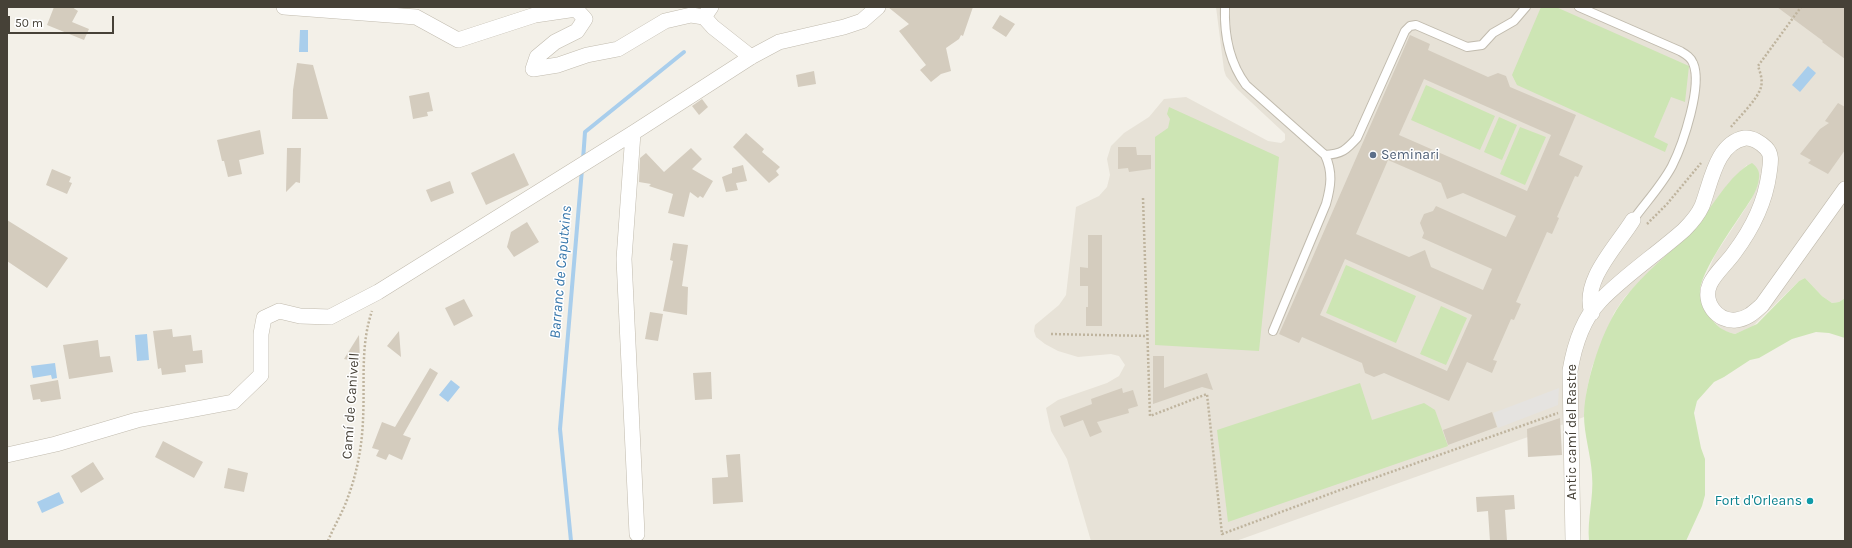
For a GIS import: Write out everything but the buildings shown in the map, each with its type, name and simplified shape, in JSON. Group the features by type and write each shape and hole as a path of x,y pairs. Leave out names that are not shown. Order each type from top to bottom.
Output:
{"street":[{"path":"284,7 416,16 458,40 535,15 576,9 585,19 577,31 555,42 536,57 533,69 558,65 587,55 618,49 665,21 708,12 718,32 751,57"},
{"path":"7,455 56,444 137,420 233,402 261,375 261,334 264,318 279,311 300,316 330,317 378,292 633,133 751,57 779,42 844,27 862,21 878,7"},
{"path":"633,133 624,259 637,534"},
{"name":"Antic camí del Rastre","path":"1573,541 1570,370 1572,357 1581,333 1592,313 1603,298 1694,220 1701,208 1719,159 1729,145 1739,139 1748,138 1758,142 1767,149 1771,158 1766,190 1753,225 1710,284 1707,298 1712,311 1723,319 1736,320 1750,316 1762,305 1845,189"},
{"path":"1592,313 1589,295 1591,285 1602,265 1638,224"}],"lane":[{"path":"1224,7 1225,36 1236,72 1246,84 1325,155 1332,173 1331,186 1326,204 1273,331"},
{"path":"1325,155 1338,154 1348,148 1357,138 1405,31 1410,26 1420,26 1467,47 1475,47 1482,45 1493,33 1514,21 1526,7"},
{"path":"1579,7 1680,51 1688,56 1693,62 1695,88 1693,106 1678,153 1638,224"}],"path":[{"path":"1728,130 1758,94 1762,86 1762,76 1758,66 1801,7"},
{"path":"1638,224 1667,204 1703,161"},
{"path":"1143,198 1150,416 1207,394 1222,534 1340,490 1570,409"},
{"name":"Camí de Canivell","path":"328,541 348,498 357,470 363,420 363,367 366,328 378,292"},
{"path":"1051,334 1148,336"}],"shaded area":[{"path":"1216,7 1845,7 1845,298 1839,302 1832,303 1822,296 1805,278 1799,281 1752,327 1735,334 1724,331 1715,323 1707,311 1700,289 1715,255 1751,200 1758,183 1747,165 1731,181 1704,218 1682,242 1624,298 1614,313 1592,367 1587,389 1584,417 1236,541 1091,541 1067,459 1051,431 1046,408 1058,400 1107,383 1119,376 1125,365 1119,356 1111,354 1078,357 1058,351 1036,337 1034,331 1035,325 1059,305 1066,295 1076,207 1099,196 1107,187 1110,175 1107,159 1111,146 1124,133 1149,117 1164,99 1186,97 1268,141 1281,143 1285,140 1285,134 1237,89 1226,76"},
{"path":"1559,388 1558,405 1498,428 1493,413"}],"green space":[{"path":"1541,7 1556,7 1689,66 1685,102 1671,97 1654,137 1668,144 1665,152 1517,85 1512,75"},
{"path":"1426,85 1495,116 1480,150 1411,120"},
{"path":"1169,107 1279,157 1259,351 1155,345 1155,137 1168,128 1170,119 1167,114"},
{"path":"1499,117 1517,125 1502,160 1484,152"},
{"path":"1520,127 1546,137 1525,185 1500,174"},
{"path":"1752,163 1759,171 1757,188 1706,271 1700,292 1701,299 1706,309 1717,325 1723,330 1735,334 1757,324 1799,281 1805,278 1822,296 1832,303 1839,302 1845,298 1845,338 1829,333 1816,332 1792,339 1759,358 1750,360 1714,382 1697,401 1694,413 1701,448 1705,459 1705,495 1702,506 1686,541 1589,541 1592,483 1584,415 1588,386 1596,354 1602,339 1616,310 1632,289 1694,228 1728,183 1744,168"},
{"path":"1346,265 1416,296 1396,343 1326,313"},
{"path":"1441,306 1467,318 1446,365 1420,354"},
{"path":"1360,383 1372,420 1424,403 1435,410 1448,446 1228,522 1217,430"}],"water":[{"path":"300,30 308,30 308,52 299,52"},
{"path":"1808,66 1816,73 1800,92 1792,85"},
{"path":"147,334 149,360 137,361 135,335"},
{"path":"55,363 57,378 52,379 51,375 33,378 31,366"},
{"path":"451,380 460,387 448,402 439,395"},
{"path":"59,492 64,503 42,513 37,502"}],"waterway":[{"name":"Barranc de Caputxins","path":"583,160 585,132 684,52"},
{"name":"Barranc de Caputxins","path":"571,541 560,429 582,169"}],"place":[{"name":"Seminari","path":"1373,155"},
{"name":"Fort d'Orleans","path":"1810,501"}]}
